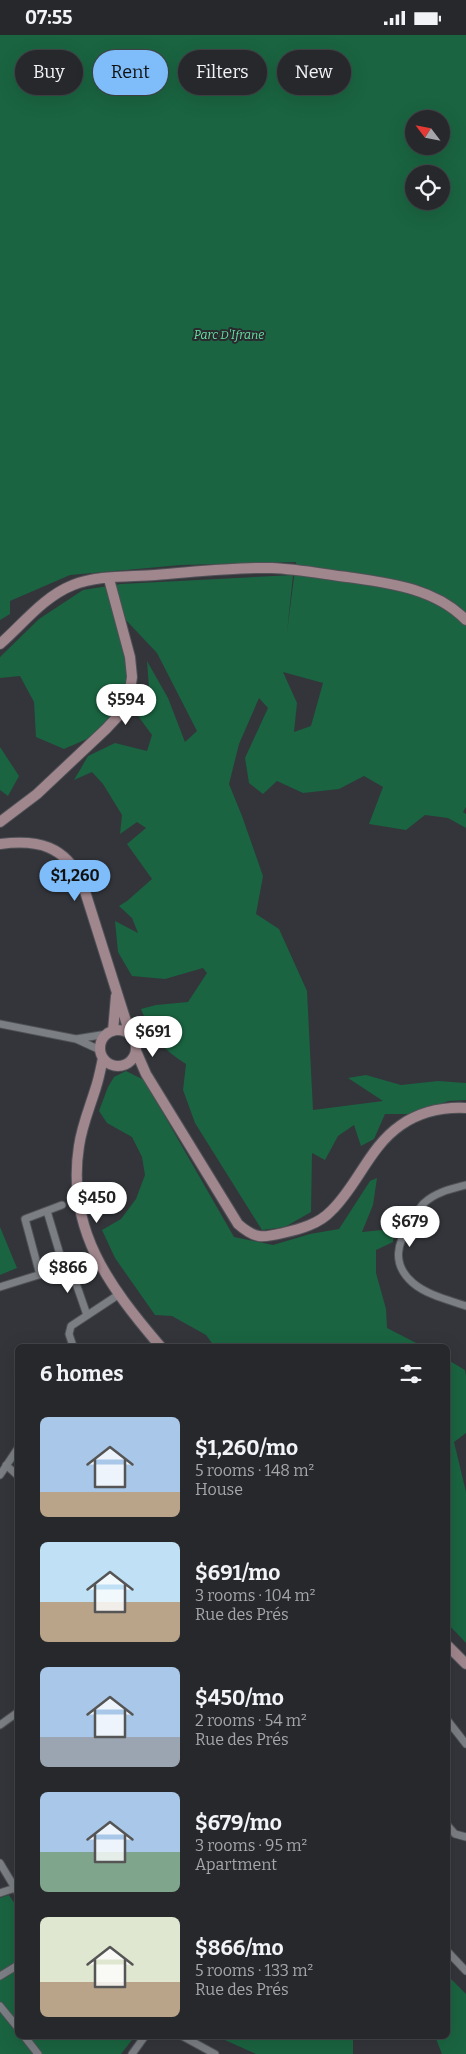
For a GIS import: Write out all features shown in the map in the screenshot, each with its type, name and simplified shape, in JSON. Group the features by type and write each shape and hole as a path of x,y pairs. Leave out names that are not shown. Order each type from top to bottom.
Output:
{"street":[{"path":"0,645 36,609 62,591 82,583 109,579 255,568 285,569 378,581 412,588 437,600 466,620"},
{"path":"0,822 36,794 106,729 120,714 129,697 132,677 130,657 109,579"},
{"path":"0,844 30,842 43,845 62,855 76,869 82,882 130,1034"},
{"path":"117,992 110,1032 100,1044 102,1054 97,1086 88,1108 79,1145 76,1179 77,1194 85,1229 96,1257 118,1295 158,1344"},
{"path":"0,1024 76,1039 102,1054 108,1063 114,1066 125,1064 134,1057 136,1051"},
{"path":"76,1039 110,1032 125,1031 130,1034 134,1039 136,1051 146,1074 238,1224 254,1235 264,1237 297,1229 318,1221 331,1211 373,1152 401,1125 424,1114 447,1107 466,1108"},
{"path":"125,1064 146,1074"},
{"path":"97,1086 114,1066"},
{"path":"466,1185 444,1190 424,1203 404,1232 398,1249 399,1265 414,1284 424,1291 466,1306"},
{"path":"40,1275 25,1221 27,1218 62,1205"},
{"path":"47,1211 87,1315"},
{"path":"0,1287 96,1257"},
{"path":"72,1344 69,1334 71,1326 118,1295"},
{"path":"0,1475 15,1452"},
{"path":"6,1465 15,1473"},
{"path":"450,1647 466,1665"},
{"path":"0,1725 15,1714"},
{"path":"450,1724 466,1744"},
{"path":"450,1828 455,1834 466,1837"},
{"path":"450,1836 455,1834"},
{"path":"0,1863 15,1888"},
{"path":"0,1893 15,1890"},
{"path":"450,1955 466,1971"},
{"path":"0,1976 15,1967"},
{"path":"0,2006 15,2024"},
{"path":"26,2039 38,2054"},
{"path":"132,2054 143,2039"},
{"path":"188,2039 215,2054"}],"green space":[{"name":"Parc D'Ifrane","path":"0,35 466,35 466,807 463,812 466,814 466,828 448,818 425,815 406,830 369,824 383,787 364,776 339,789 303,793 277,781 263,794 249,783 245,758 268,708 259,698 239,744 229,784 263,876 256,914 279,929 307,991 313,1110 383,1101 348,1078 366,1075 401,1085 438,1081 466,1083 466,1100 448,1101 416,1114 385,1114 374,1139 361,1146 354,1125 338,1136 325,1160 312,1153 311,1212 285,1227 262,1230 195,1123 183,1090 186,1064 158,1041 141,1009 156,1005 188,1002 207,973 203,968 165,979 132,976 118,952 115,921 138,933 132,918 119,906 152,879 127,844 146,828 137,822 120,834 122,815 103,784 92,772 74,780 88,756 115,743 147,751 152,735 138,716 149,687 147,661 168,698 185,742 197,731 157,653 124,618 129,665 126,694 120,708 112,721 99,732 64,749 36,737 34,702 20,676 0,678 0,657 39,619 83,590 121,584 293,575 287,632 296,562 181,565 70,575 10,601 10,614 0,620","holes":["283,672 323,683 311,726 294,732 297,703"]},
{"path":"0,747 19,776 8,796 0,790"},
{"path":"126,1071 144,1080 234,1237 273,1245 310,1234 339,1229 370,1181 377,1178 373,1205 362,1232 382,1230 393,1232 393,1242 376,1250 376,1273 386,1309 387,1328 418,1344 213,1344 206,1335 172,1316 155,1315 115,1258 102,1230 121,1219 136,1199 145,1175 142,1157 132,1137 107,1123 99,1111 114,1077"},
{"path":"0,1227 17,1268 0,1275"},
{"path":"450,1361 465,1370 466,1376 466,1433 454,1442 466,1492 466,1643 450,1626"},
{"path":"9,1895 15,1904 15,2039 133,2039 121,2054 0,2054 0,1898"},
{"path":"450,1978 466,1994 466,2054 442,2054 436,2039 450,2039"},
{"path":"223,2039 353,2039 353,2054 256,2054"}]}
